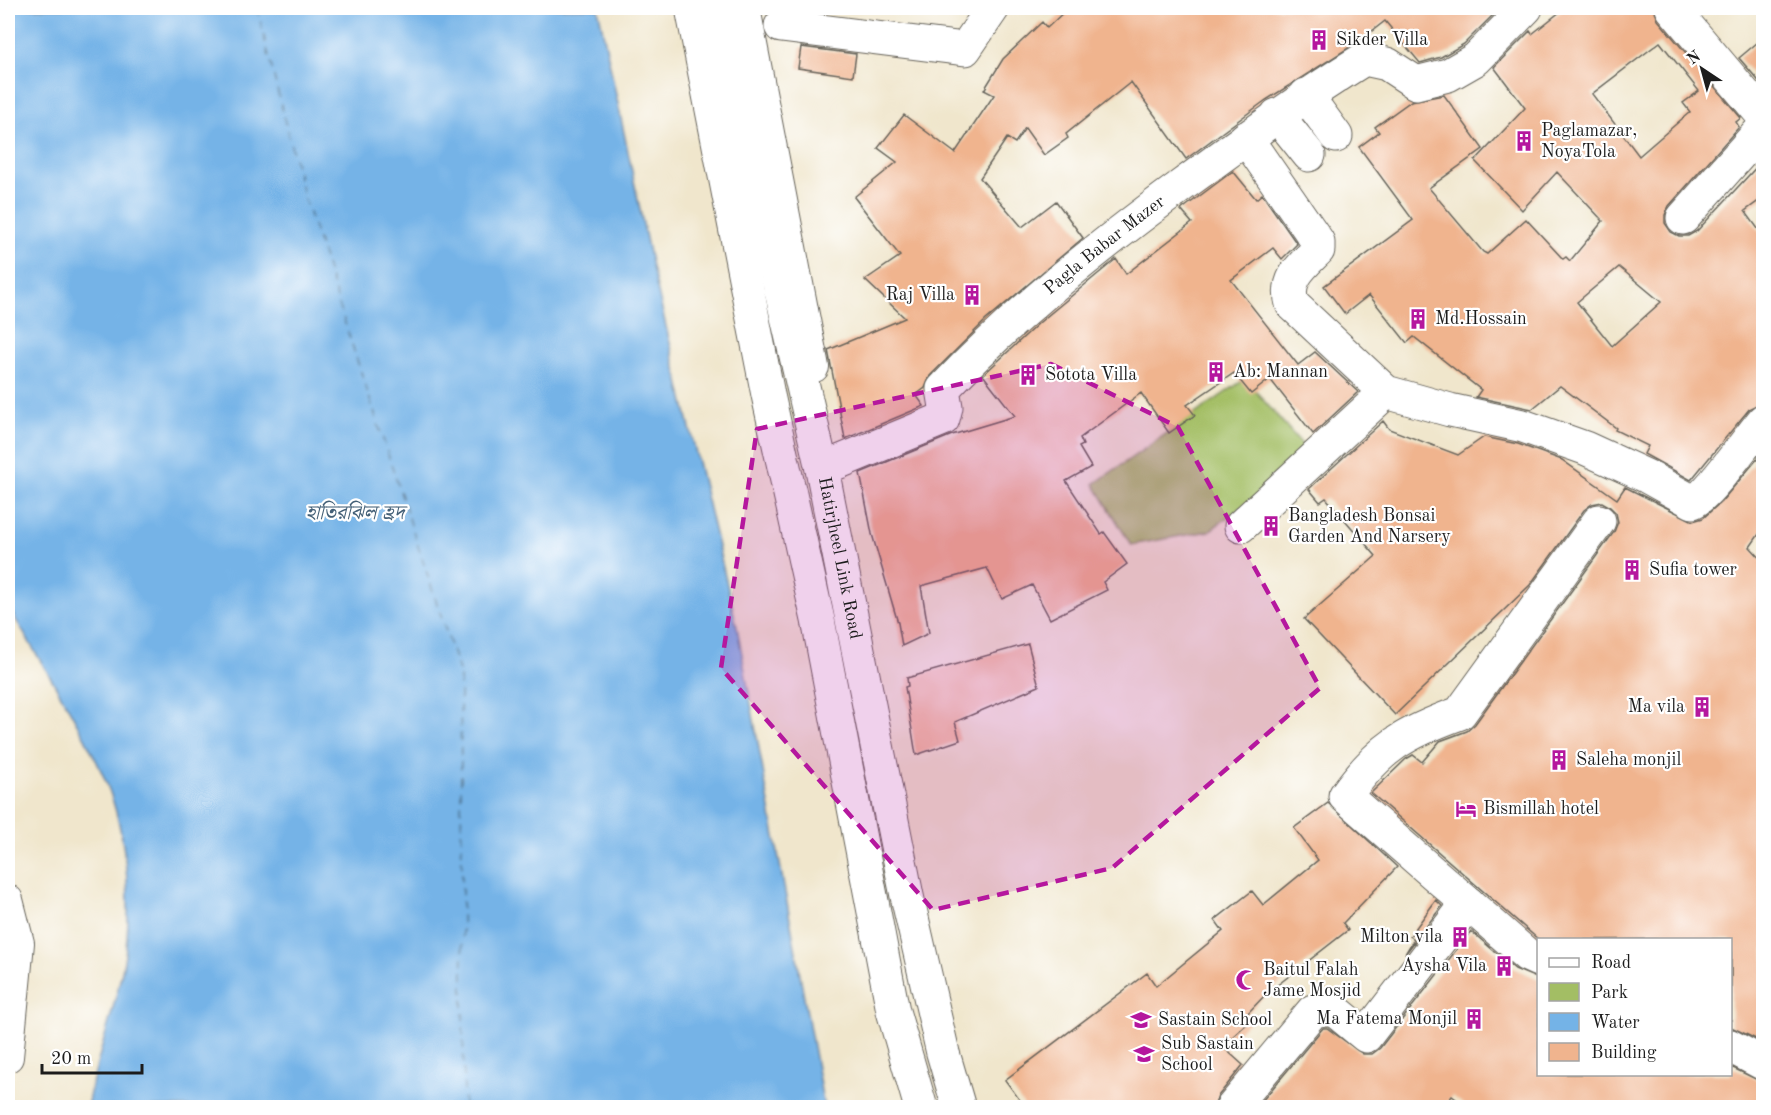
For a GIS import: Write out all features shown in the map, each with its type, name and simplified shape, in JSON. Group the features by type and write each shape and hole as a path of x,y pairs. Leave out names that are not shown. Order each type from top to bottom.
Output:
{"street":[{"path":"692,8 765,384 818,620 893,1011 921,1107"},
{"name":"Hatirjheel Link Road","path":"725,8 759,195 822,469 906,896 943,1053 959,1107"},
{"path":"745,8 766,126 880,693 959,1107"},
{"path":"781,26 965,49 993,8"},
{"name":"Pagla Babar Mazer","path":"822,469 943,419 946,407 943,389 999,332 1126,227 1306,95 1364,59 1387,64 1416,83 1448,75 1476,59 1526,8"},
{"path":"1672,8 1764,117"},
{"path":"1306,95 1336,136"},
{"path":"1277,115 1309,155"},
{"path":"1683,218 1764,127"},
{"path":"1246,138 1318,243 1318,250 1297,270 1290,281 1289,292 1292,304 1386,392 1450,411 1523,426 1585,448 1646,476 1693,502 1708,492 1726,465 1764,420"},
{"path":"1241,526 1386,392"},
{"path":"1537,959 1527,955 1345,796 1366,768 1393,743 1425,726 1460,713 1599,521"},
{"path":"8,900 19,943 8,1056"},
{"path":"1232,1107 1313,1011 1332,1008 1366,1036 1468,903"},
{"path":"1732,1047 1764,1064"}],"highlighted area":[{"path":"1051,364 1178,427 1320,688 1112,868 933,910 721,668 757,429"}],"green space":[{"path":"1245,379 1312,456 1209,531 1131,545 1094,484"}],"water":[{"name":"হাতিরঝিল হ্রদ","path":"8,8 598,8 652,267 737,627 824,1107 87,1107 124,961 128,895 119,824 106,782 72,715 8,606"}],"building":[{"path":"1068,8 1500,8 1464,44 1441,57 1420,63 1385,21 1358,42 1266,100 1186,159 1131,82 1066,134 1068,138 1044,155 1025,128 1015,143 1007,138 980,178 1022,227 1056,201 1083,238 986,320 930,376 925,388 916,395 924,406 845,439 828,350 905,318 865,280 900,256 854,197 897,162 878,148 904,115 955,153 994,95 984,90 1003,59 1042,22 1047,28"},
{"path":"1565,8 1654,8 1658,20 1741,118 1736,122 1739,127 1669,206 1665,215 1665,223 1671,232 1679,236 1688,236 1697,231 1764,159 1764,197 1745,211 1764,237 1764,402 1750,408 1691,480 1644,454 1648,446 1615,430 1616,428 1560,386 1532,409 1476,397 1481,390 1414,337 1407,343 1369,295 1345,314 1324,286 1413,220 1359,147 1379,132 1375,127 1411,101 1444,95 1483,149 1429,188 1483,252 1487,254 1526,219 1563,259 1566,257 1570,261 1603,221 1557,172 1522,210 1475,161 1525,108 1494,67 1530,31 1532,34","holes":["1660,42 1699,91 1683,103 1690,112 1639,156 1592,94","1619,267 1661,302 1612,346 1577,302"]},
{"path":"1764,37 1764,87 1739,58"},
{"path":"801,47 856,54 853,76 798,68"},
{"path":"1233,171 1256,199 1262,194 1297,244 1282,259 1273,248 1231,280 1298,365 1315,352 1358,392 1313,434 1270,379 1251,394 1234,373 1187,405 1195,415 1169,433 1141,393 1080,438 1083,445 1079,447 1091,467 1066,481 1101,534 1104,532 1127,564 1103,582 1107,590 1050,619 1032,585 1002,599 987,568 921,586 929,633 902,646 898,623 872,534 860,473 952,435 1015,416 983,375 1040,322 1116,259 1126,274 1192,223 1181,210"},
{"path":"1383,421 1389,429 1458,455 1484,437 1518,444 1562,460 1617,499 1625,487 1693,521 1703,518 1721,502 1764,451 1764,527 1750,547 1764,562 1764,1043 1732,1027 1732,938 1537,938 1371,793 1406,759 1413,755 1422,762 1440,741 1467,731 1475,724 1614,532 1618,522 1616,513 1602,502 1592,504 1584,510 1530,585 1395,715 1304,619 1376,556 1326,498 1320,502 1309,489"},
{"path":"1028,644 1039,686 955,722 960,740 916,755 905,687 908,686 907,678"},
{"path":"1328,803 1397,867 1343,923 1348,930 1266,994 1246,1015 1250,1021 1222,1046 1243,1065 1218,1096 1214,1107 1025,1107 1005,1080 1147,973 1156,986 1223,931 1215,920 1252,891 1263,905 1318,860 1294,828"},
{"path":"1436,900 1442,906 1405,954 1414,939 1410,936"},
{"path":"1471,931 1515,969 1537,978 1537,1076 1732,1076 1732,1067 1764,1083 1764,1107 1467,1107 1452,1096 1443,1107 1257,1107 1323,1028 1327,1028 1363,1054 1372,1054 1380,1048"}],"ferry route":[{"path":"257,8 304,198 460,674 464,1108"}],"place":[{"name":"Sikder Villa","path":"1319,40"},
{"name":"Paglamazar, NoyaTola","path":"1524,141"},
{"name":"Raj Villa","path":"972,295"},
{"name":"Md.Hossain","path":"1418,319"},
{"name":"Ab: Mannan","path":"1216,372"},
{"name":"Sotota Villa","path":"1028,375"},
{"name":"Bangladesh Bonsai Garden And Narsery","path":"1271,526"},
{"name":"Sufia tower","path":"1632,570"},
{"name":"Ma vila","path":"1702,707"},
{"name":"Saleha monjil","path":"1559,760"},
{"name":"Bismillah hotel","path":"1466,809"},
{"name":"Milton vila","path":"1460,937"},
{"name":"Aysha Vila","path":"1504,966"},
{"name":"Baitul Falah Jame Mosjid","path":"1246,980"},
{"name":"Ma Fatema Monjil","path":"1474,1019"},
{"name":"Sastain School","path":"1141,1020"},
{"name":"Sub Sastain School","path":"1144,1054"}]}
